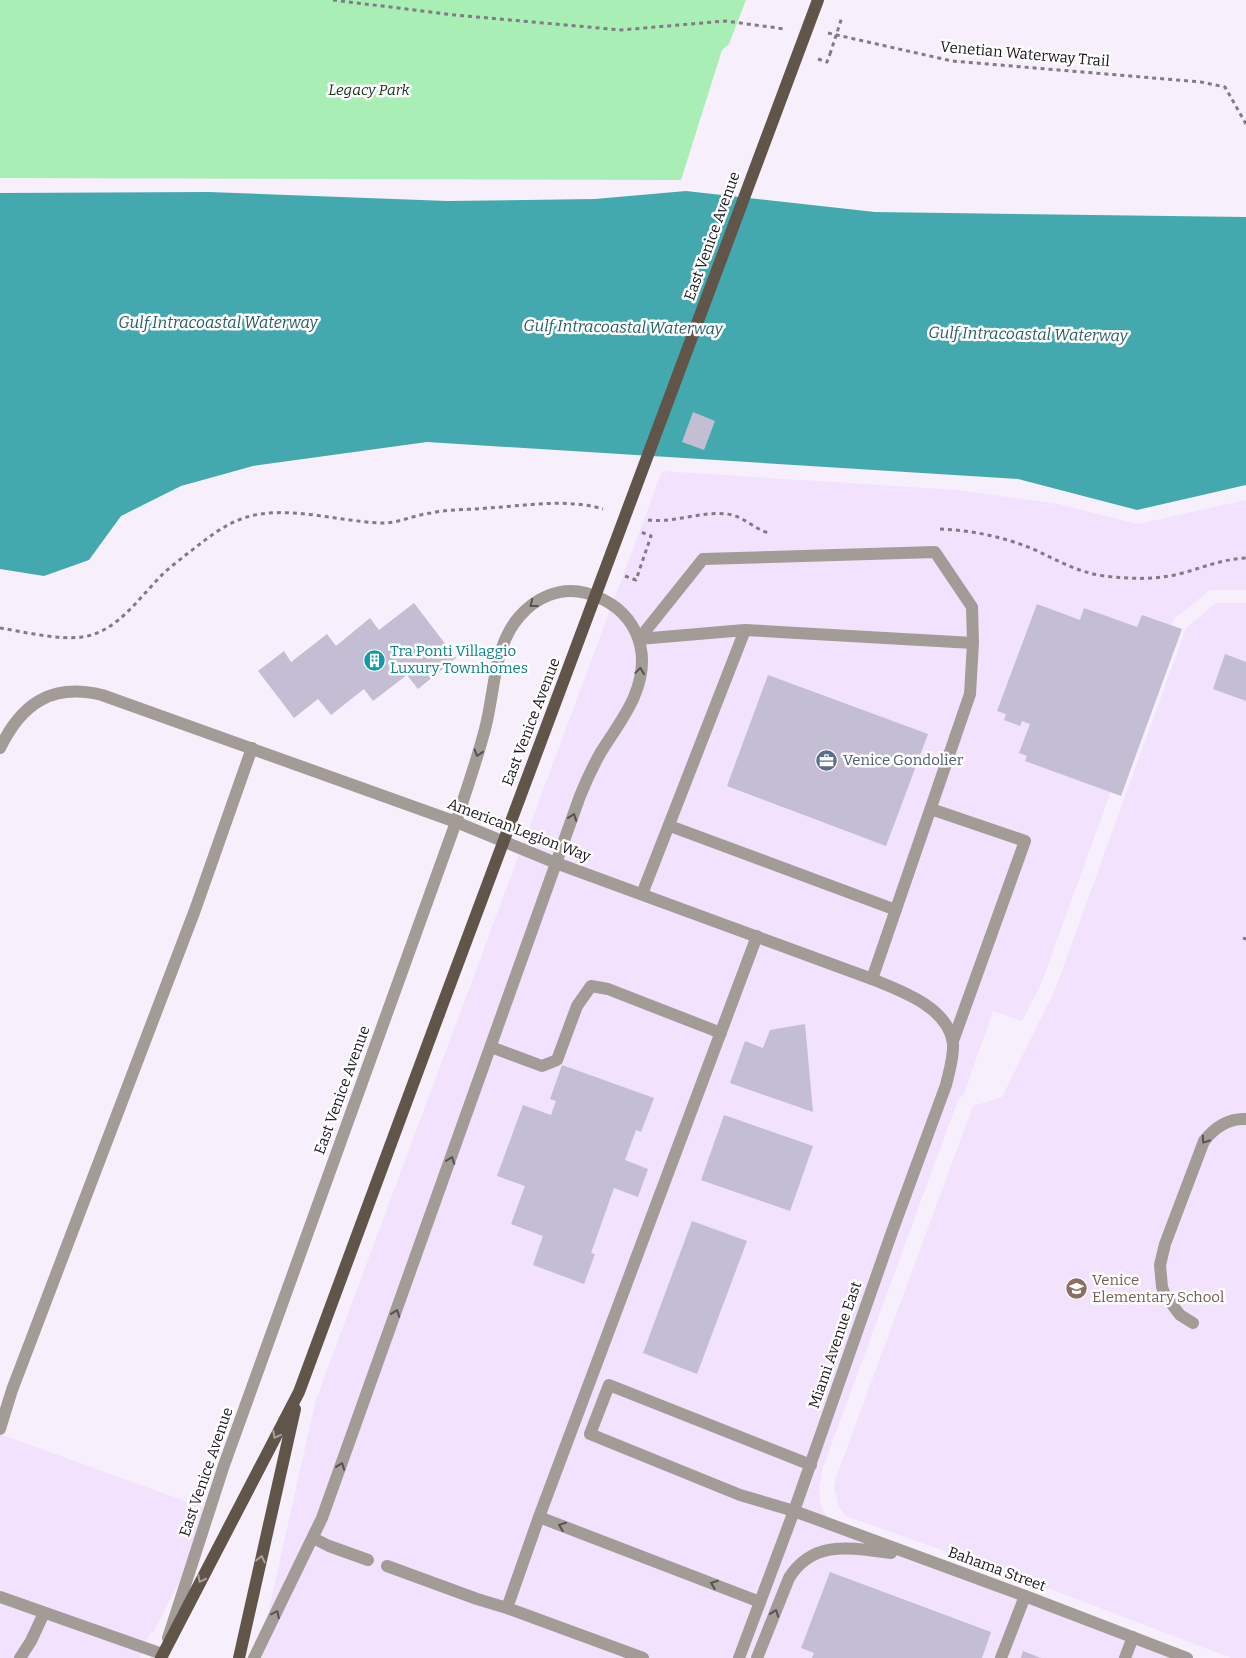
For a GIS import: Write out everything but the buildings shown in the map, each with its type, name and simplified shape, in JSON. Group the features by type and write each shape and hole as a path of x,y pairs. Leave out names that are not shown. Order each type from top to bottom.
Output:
{"main road":[{"name":"East Venice Avenue","path":"162,1656 299,1392 818,0"},
{"name":"East Venice Avenue","path":"239,1658 299,1392"}],"street":[{"path":"639,639 703,559 935,552 972,607 973,642 970,694 872,979"},
{"name":"East Venice Avenue","path":"162,1656 224,1465 456,822 486,726 502,649 508,634 519,617 532,604 546,595 565,591 585,592 607,601 619,609 631,622 641,647 642,665 638,686 589,774 326,1509 254,1658"},
{"path":"642,894 745,630"},
{"path":"639,639 745,630 973,642"},
{"name":"American Legion Way","path":"0,748 11,728 28,708 36,702 51,695 74,691 102,695 456,822 556,863 872,979 916,997 929,1006 948,1029 952,1042"},
{"path":"0,1429 12,1390 195,910 252,748"},
{"path":"931,809 1025,841 952,1042"},
{"path":"670,826 896,910"},
{"path":"507,1608 539,1517 757,936"},
{"path":"491,1047 542,1066 557,1060 578,1006 590,986 608,989 721,1033"},
{"name":"Miami Avenue East","path":"739,1658 811,1465 893,1229 946,1085 951,1065 952,1042"},
{"path":"1193,1323 1180,1315 1165,1295 1160,1279 1161,1258 1204,1141 1217,1127 1227,1122 1246,1119"},
{"name":"Bahama Street","path":"811,1465 609,1385 590,1434 740,1495 794,1512 1025,1596 1187,1658"},
{"path":"539,1517 760,1602"},
{"path":"313,1538 368,1560"},
{"path":"758,1658 789,1578 796,1565 825,1550 845,1547 914,1556"},
{"path":"387,1566 643,1658"},
{"path":"1001,1658 1025,1596"},
{"path":"0,1597 162,1656"},
{"path":"20,1658 31,1641 44,1613"},
{"path":"1125,1658 1133,1637"}],"path":[{"path":"333,0 621,30 725,21 753,26 790,29"},
{"path":"830,54 842,17"},
{"name":"Venetian Waterway Trail","path":"826,32 952,61 1201,82 1225,87 1246,124"}],"shaded area":[{"path":"662,471 958,490 1058,504 1138,524 1246,500 1246,590 1210,590 1175,618 1172,623 1041,984 1022,1021 993,1011 964,1094 958,1100 823,1468 819,1487 820,1501 825,1514 838,1527 1191,1658 258,1658 316,1399"},
{"name":"Venice Elementary School","path":"1216,603 1246,603 1246,1658 1231,1658 1037,1584 846,1516 839,1508 834,1487 973,1106 1002,1097 1055,990 1186,628"},
{"path":"0,1434 215,1512 153,1633 150,1633 140,1658 0,1658"}],"green space":[{"name":"Legacy Park","path":"0,0 746,0 729,44 722,50 681,180 0,178"}],"water":[{"name":"Gulf Intracoastal Waterway","path":"686,191 875,212 1246,217 1246,485 1137,510 1018,479 427,442 253,466 181,486 121,516 89,560 44,576 0,569 0,193 209,192 447,201 595,199"}],"place":[{"name":"Tra Ponti Villaggio Luxury Townhomes","path":"374,660"},
{"name":"Venice Gondolier","path":"827,760"},
{"name":"Venice Elementary School","path":"1076,1289"}]}
